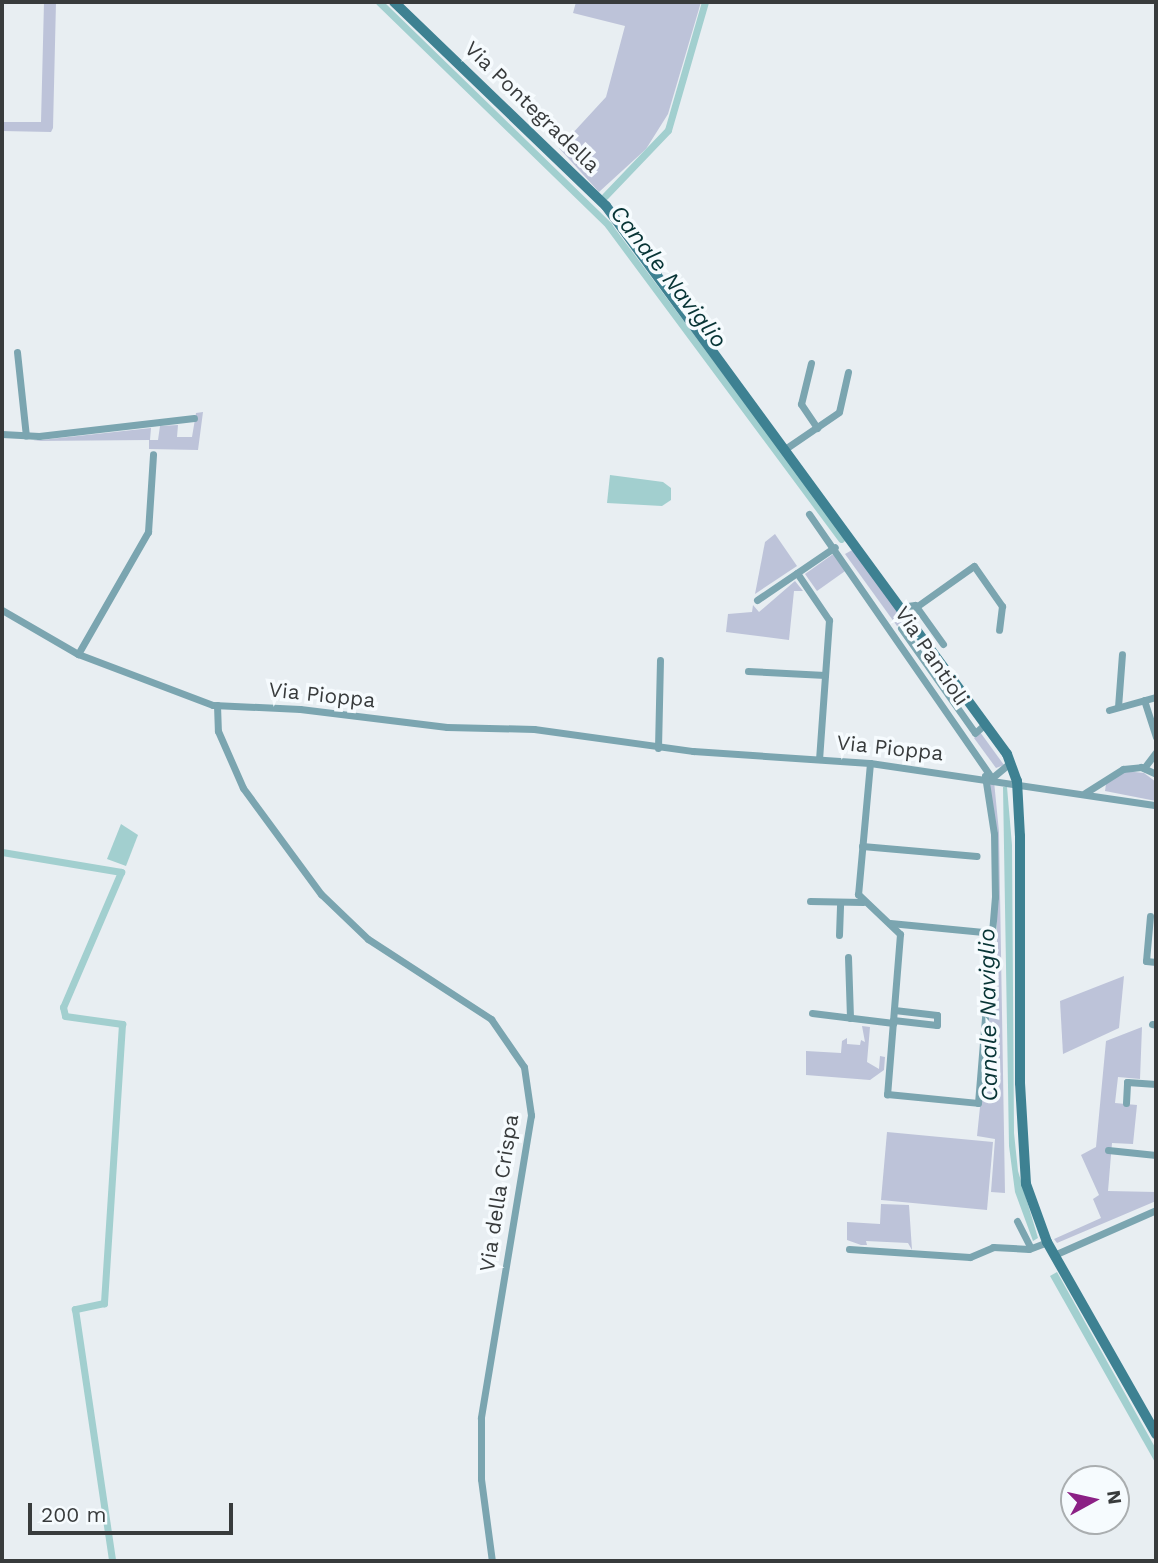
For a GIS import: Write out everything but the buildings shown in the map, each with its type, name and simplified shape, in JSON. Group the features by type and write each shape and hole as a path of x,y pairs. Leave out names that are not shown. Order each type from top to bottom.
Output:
{"street":[{"name":"Via Pontegradella","path":"394,2 606,206 911,621 1011,762 1016,778 1022,1144 1029,1194 1047,1242 1156,1434"},
{"path":"17,352 26,436"},
{"path":"811,363 801,404 817,428"},
{"path":"785,449 839,412 848,372"},
{"path":"2,433 26,436 194,418"},
{"path":"78,654 148,532 153,454"},
{"name":"Via Pantioli","path":"809,514 898,631 988,777"},
{"path":"841,555 854,543"},
{"path":"757,600 835,547"},
{"path":"900,607 916,607 974,566 1002,606 999,630"},
{"path":"797,573 829,620 819,759"},
{"path":"916,607 943,644"},
{"name":"Via Pioppa","path":"2,610 78,654 217,705 300,709 447,727 534,729 659,748 870,763 1016,778 1156,805"},
{"path":"911,621 898,631 975,733 985,724"},
{"path":"1118,707 1122,654"},
{"path":"659,748 660,660"},
{"path":"748,671 825,675"},
{"path":"1109,710 1156,697"},
{"path":"1144,700 1156,737"},
{"name":"Via della Crispa","path":"217,705 218,731 243,789 321,894 368,939 491,1019 524,1067 531,1115 481,1418 481,1479 492,1561"},
{"path":"1144,768 1156,752"},
{"path":"870,763 858,890 863,902 900,934 887,1094 978,1103 994,933 994,834 988,777 1011,762"},
{"path":"1085,793 1124,769 1144,768 1156,774"},
{"path":"862,846 977,856"},
{"path":"810,901 839,904 863,902"},
{"path":"839,904 839,935"},
{"path":"1150,916 1146,961 1156,962"},
{"path":"890,923 994,933"},
{"path":"848,957 850,1018"},
{"path":"812,1013 937,1025 937,1015 894,1010"},
{"path":"1126,1103 1127,1082 1156,1084"},
{"path":"1108,1150 1156,1155"},
{"path":"1054,1255 1156,1210"},
{"path":"1017,1221 1031,1248"},
{"path":"849,1249 970,1257 993,1247 1031,1248 1047,1242"}],"shaded area":[{"path":"44,2 56,2 53,128 51,132 2,131 2,122 41,122"},
{"path":"576,2 701,2 668,114 646,149 599,192 559,148 606,97 625,26 573,13"},
{"path":"203,412 198,450 149,449 149,440 32,441 151,428 150,440 158,440 160,426 178,425 177,437 192,437 196,413"},
{"path":"610,475 663,482 671,488 671,500 662,506 607,503"},
{"path":"775,534 797,566 755,594 765,542"},
{"path":"854,549 906,620 897,626 845,554"},
{"path":"836,552 848,569 817,591 805,574"},
{"path":"795,581 803,591 794,591 789,640 726,632 728,614 752,612 753,605 759,612"},
{"path":"980,732 1004,765 996,768 974,738"},
{"path":"1125,771 1144,773 1156,782 1156,801 1105,791 1106,784"},
{"path":"987,778 994,781 999,832 1005,1193 991,1192 995,1139 977,1136 997,943 997,861"},
{"path":"1003,787 1007,787 1012,845 1014,1133 1018,1171 1038,1238 1033,1241 1015,1192 1009,1146"},
{"path":"121,824 138,835 126,866 107,859"},
{"path":"1124,976 1119,1028 1063,1054 1060,1001"},
{"path":"862,1026 870,1027 867,1062 879,1069 880,1056 885,1057 884,1070 870,1080 806,1075 806,1051 841,1053 842,1041 847,1038 847,1044 860,1045 861,1040 865,1042"},
{"path":"1142,1027 1140,1079 1118,1077 1115,1103 1137,1105 1133,1144 1112,1143 1108,1191 1156,1192 1156,1201 1057,1243 1054,1239 1101,1218 1093,1199 1099,1195 1081,1155 1096,1147 1106,1041"},
{"path":"887,1132 993,1142 987,1210 881,1200"},
{"path":"881,1204 909,1205 912,1250 908,1243 866,1241 867,1245 861,1245 847,1240 847,1222 880,1224"},
{"path":"1057,1272 1156,1449 1156,1464 1050,1276"}],"waterway":[{"name":"Canale Naviglio","path":"379,2 608,225 841,539"},
{"path":"605,196 668,130 705,2"},
{"path":"2,852 121,872 63,1007 65,1016 122,1024 104,1303 75,1309 112,1561"}]}
